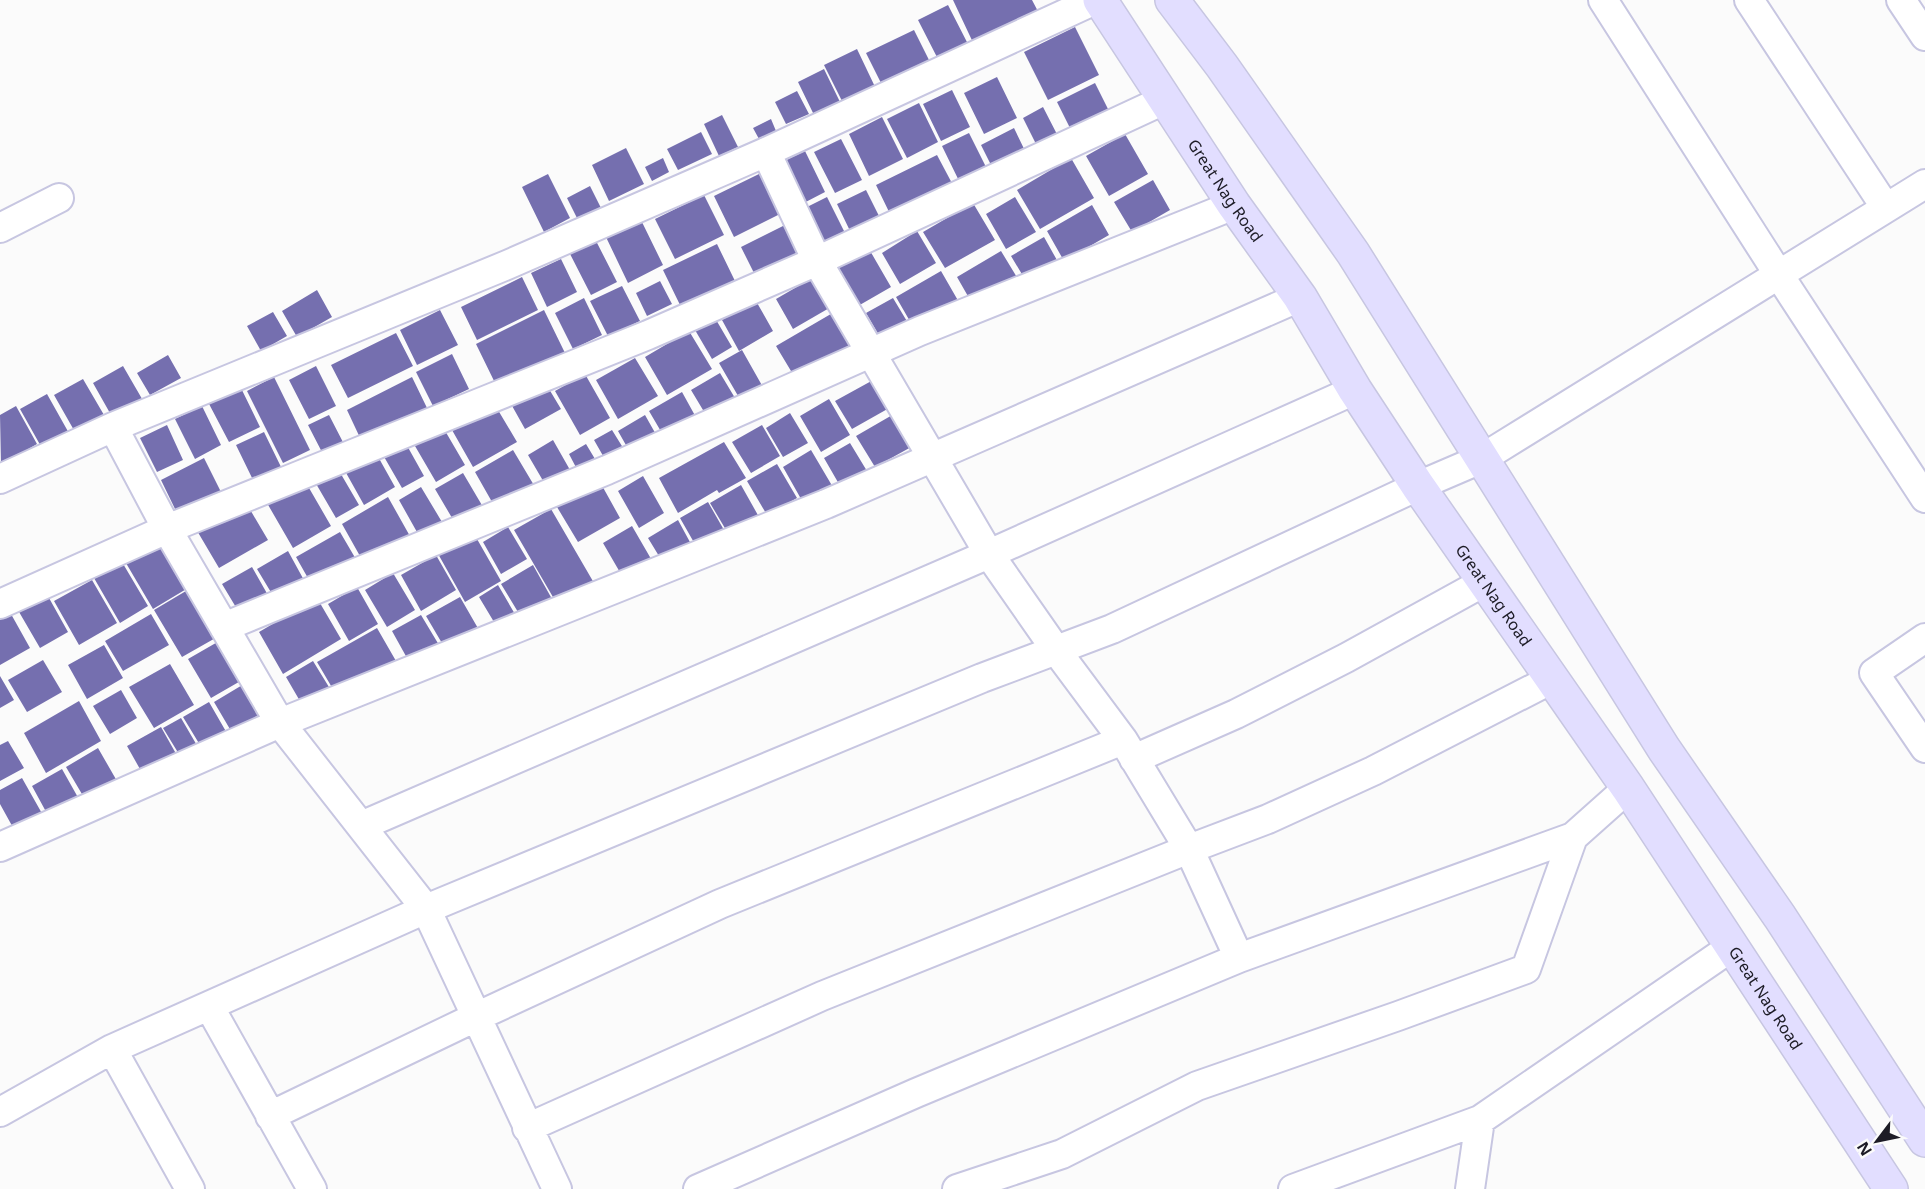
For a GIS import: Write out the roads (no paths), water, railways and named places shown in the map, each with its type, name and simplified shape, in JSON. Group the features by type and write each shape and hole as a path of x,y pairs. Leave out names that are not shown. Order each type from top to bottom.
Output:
{"main road":[{"name":"Great Nag Road","path":"1100,0 1234,205 1300,297 1355,390 1418,486 1628,788 1891,1189"},
{"path":"1172,0 1222,66 1353,253 1664,749 1780,917 1925,1140"}],"street":[{"path":"0,478 113,427 507,265 766,152 1095,0"},
{"path":"1603,0 1925,498"},
{"path":"1749,0 1886,208"},
{"path":"1901,0 1925,36"},
{"path":"0,604 167,529 648,335 817,261 1164,100"},
{"path":"766,152 817,261 989,554 1129,749 1189,849 1239,958"},
{"path":"0,1112 112,1049 426,909 971,683 1112,629 1418,486 1481,459 1925,184"},
{"path":"0,228 59,198"},
{"path":"224,627 607,470 870,353 1234,205"},
{"path":"0,847 280,723 815,508 1300,297"},
{"path":"361,826 989,554 1355,390"},
{"path":"113,427 167,529 280,723 426,909 557,1189"},
{"path":"270,1116 720,904 1129,749 1236,714 1336,663 1484,582"},
{"path":"1925,638 1874,673 1925,748"},
{"path":"528,1128 822,996 1268,819 1373,771 1552,679"},
{"path":"698,1189 916,1093 1239,958 1573,837 1628,788"},
{"path":"957,1189 1062,1154 1197,1086 1526,969 1573,837"},
{"path":"1293,1189 1480,1120 1733,946"},
{"path":"209,1006 312,1189"},
{"path":"112,1049 190,1189"},
{"path":"1470,1189 1480,1120"}]}
